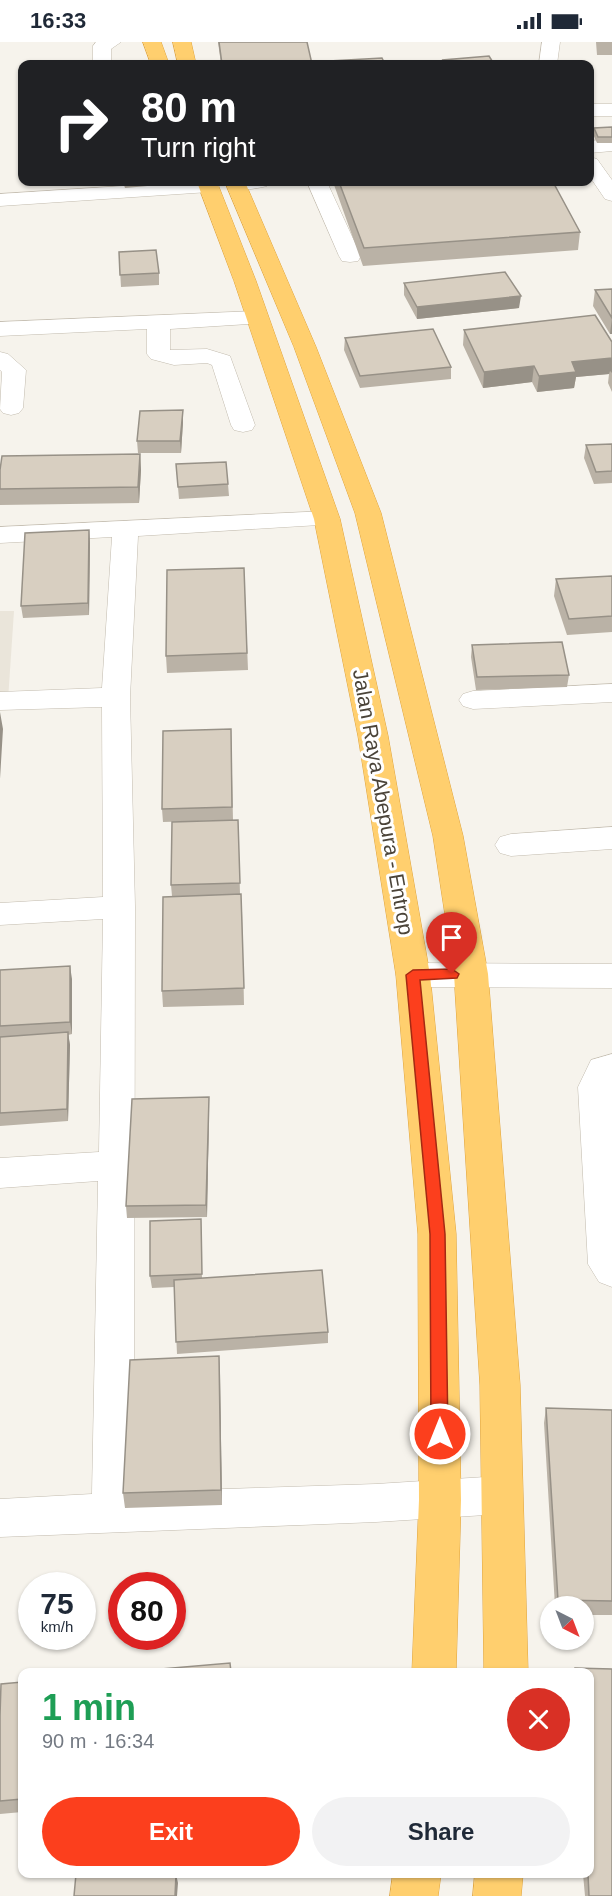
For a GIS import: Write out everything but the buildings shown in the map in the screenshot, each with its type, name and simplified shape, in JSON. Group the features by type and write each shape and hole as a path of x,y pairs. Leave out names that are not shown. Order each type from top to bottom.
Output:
{"highway":[{"path":"152,42 159,60"},
{"path":"182,42 187,60"},
{"path":"230,186 305,347 368,513 448,836 471,974 500,1385 506,1668"},
{"name":"Jalan Raya Abepura - Entrop","path":"230,186 257,318 327,519 373,736 413,975 438,1234 440,1500 434,1668"},
{"path":"414,1896 416,1878"},
{"path":"497,1896 499,1878"}],"street":[{"path":"102,60 102,46 112,42"},
{"path":"549,60 551,42"},
{"path":"594,110 612,110"},
{"path":"594,147 612,145"},
{"path":"594,168 612,195"},
{"path":"0,200 189,186"},
{"path":"319,186 350,256"},
{"path":"0,329 257,318"},
{"path":"158,322 159,354 170,359 210,355 222,361 243,425"},
{"path":"0,359 14,370 11,408"},
{"path":"0,535 125,531 327,519"},
{"path":"113,1511 119,907 116,697 125,531"},
{"path":"473,700 612,693"},
{"path":"0,701 116,697"},
{"path":"511,845 612,837"},
{"path":"0,914 119,907"},
{"path":"413,975 612,976"},
{"path":"612,1067 603,1069 595,1087 607,1264 612,1271"},
{"path":"0,1173 116,1165"},
{"path":"0,1518 113,1511 501,1496"}],"shaded area":[{"path":"0,611 14,611 8,700 0,701"}],"route":[{"path":"440,1434 438,1234 413,975 452,974"}]}
